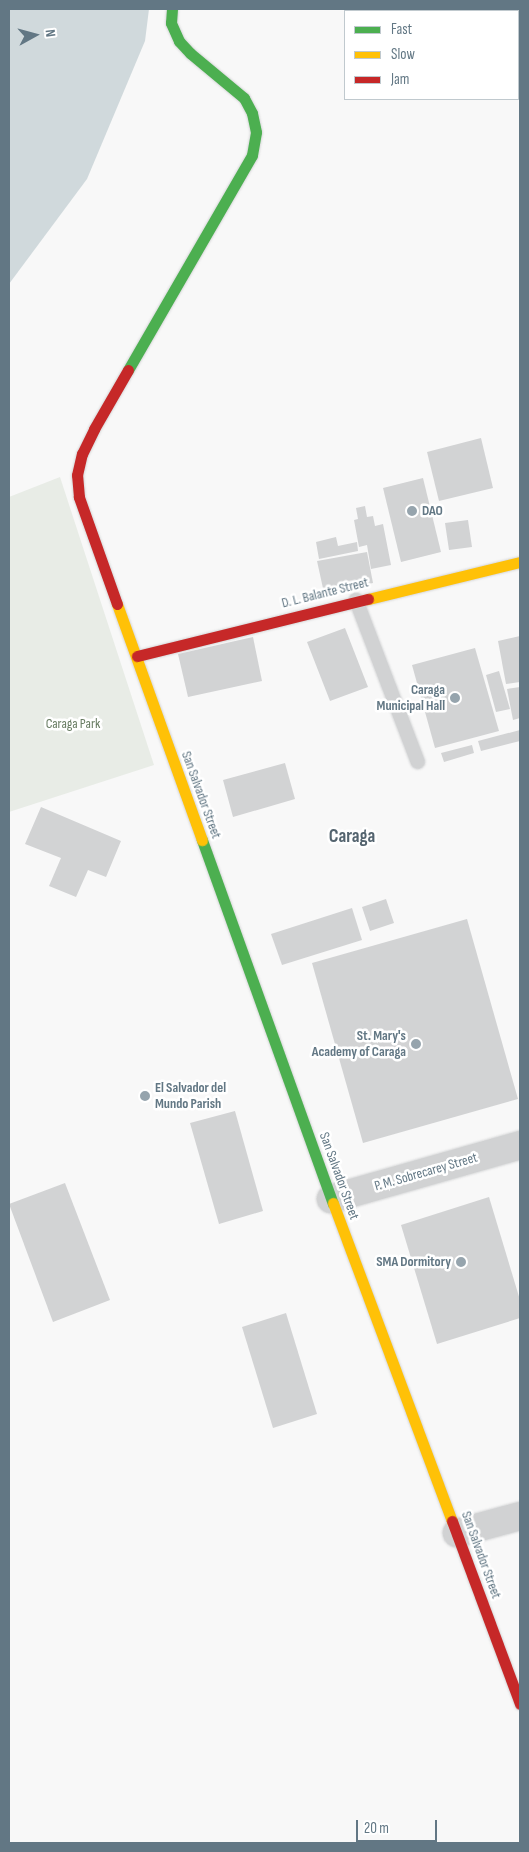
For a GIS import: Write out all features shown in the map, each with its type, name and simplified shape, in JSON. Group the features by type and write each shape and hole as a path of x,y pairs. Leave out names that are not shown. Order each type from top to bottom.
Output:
{"street":[{"name":"San Salvador Street","path":"172,9 171,23 179,41 190,54 244,98 252,113 256,132 252,155 94,429 82,454 77,475 79,497 331,1199 520,1704"},
{"name":"D. L. Balante Street","path":"137,656 356,600 520,562"},
{"name":"P. M. Sobrecarey Street","path":"331,1199 520,1145"},
{"path":"457,1533 520,1516"}],"lane":[{"path":"356,600 418,762"}],"green space":[{"name":"Caraga Park","path":"60,477 154,765 9,812 9,497"}],"shaded area":[{"path":"9,9 149,9 145,41 87,179 9,284"}],"building":[{"path":"481,438 493,488 439,501 427,452"},
{"path":"423,478 441,552 401,562 383,488"},
{"path":"365,506 367,517 373,516 375,526 383,524 391,565 371,569 367,545 359,547 354,520 358,519 356,508"},
{"path":"468,520 472,547 449,550 445,523"},
{"path":"336,537 338,546 357,542 358,551 319,559 316,542"},
{"path":"367,552 373,583 324,593 317,561"},
{"path":"345,628 368,687 330,701 307,642"},
{"path":"520,636 520,682 506,684 498,641"},
{"path":"253,637 262,681 188,697 178,654"},
{"name":"Caraga Municipal Hall","path":"475,648 499,731 435,748 412,665"},
{"path":"499,671 510,709 496,712 486,675"},
{"path":"520,687 520,718 513,720 507,689"},
{"path":"520,730 520,741 481,751 478,741"},
{"path":"472,745 474,753 444,762 441,753"},
{"path":"285,763 295,799 233,817 223,780"},
{"path":"41,807 121,841 106,877 88,870 76,897 49,886 61,858 25,844"},
{"path":"386,899 394,923 370,931 362,907"},
{"path":"352,908 362,940 282,965 271,934"},
{"name":"St. Mary's Academy of Caraga","path":"467,919 518,1099 363,1143 312,963"},
{"path":"235,1111 263,1211 219,1224 190,1123"},
{"path":"65,1183 110,1300 53,1322 9,1204"},
{"name":"SMA Dormitory","path":"489,1197 520,1300 520,1318 437,1344 401,1225"},
{"path":"286,1313 317,1414 273,1428 242,1327"}],"traffic: fast":[{"path":"128,370 252,155 256,132 252,113 244,98 190,53 179,41 171,23 172,9"},
{"path":"202,840 333,1203"}],"traffic: slow":[{"path":"368,599 520,562"},
{"path":"117,604 202,840"},
{"path":"333,1203 452,1521"}],"traffic: jam":[{"path":"117,604 79,497 77,475 82,454 94,429 128,370"},
{"path":"137,656 368,599"},
{"path":"452,1521 520,1704"}],"place":[{"name":"DAO","path":"412,511"},
{"name":"Caraga Municipal Hall","path":"455,698"},
{"name":"St. Mary's Academy of Caraga","path":"416,1044"},
{"name":"El Salvador del Mundo Parish","path":"145,1096"},
{"name":"SMA Dormitory","path":"461,1262"}],"district":[{"name":"Caraga","path":"352,837"}]}
